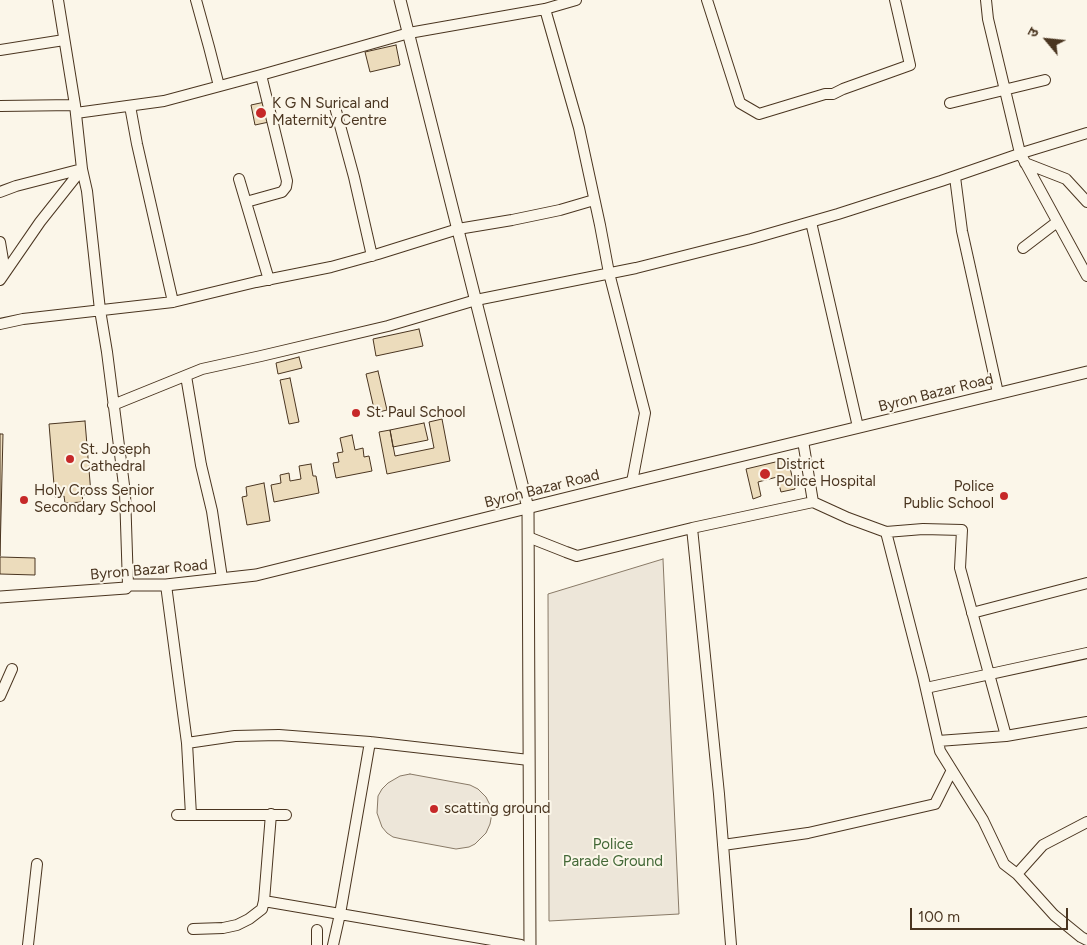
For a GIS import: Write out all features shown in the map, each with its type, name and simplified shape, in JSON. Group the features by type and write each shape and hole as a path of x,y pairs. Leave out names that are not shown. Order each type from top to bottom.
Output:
{"street":[{"path":"58,0 75,109 82,169 87,191 100,310 125,493 128,585"},
{"path":"196,0 219,86"},
{"path":"400,0 528,508 530,945"},
{"path":"707,0 740,103 759,114 825,94 833,94 910,65 896,0"},
{"path":"986,0 988,19 1020,153 1087,276"},
{"path":"0,106 75,109 130,106 164,101 408,33 545,9 569,1"},
{"path":"545,9 578,128 610,273 645,413 632,482"},
{"path":"0,50 64,40"},
{"path":"246,202 282,192 286,187 287,181 261,75"},
{"path":"950,103 1045,80"},
{"path":"130,106 173,302"},
{"path":"335,107 354,177 372,256"},
{"path":"113,405 202,369 388,326 476,300 636,268 811,222 955,177 1020,153 1087,133"},
{"path":"1025,163 1066,179 1087,202"},
{"path":"0,192 82,169"},
{"path":"2,274 82,169"},
{"path":"955,177 962,231 998,393"},
{"path":"240,180 269,280"},
{"path":"0,324 24,319 173,302 331,267 458,229 560,210 594,200"},
{"path":"811,222 858,427"},
{"path":"1023,248 1057,222"},
{"path":"0,242 2,274"},
{"name":"Byron Bazar Road","path":"0,597 126,588 128,585 166,585 256,575 1087,372"},
{"path":"186,376 212,511 222,578"},
{"path":"803,440 813,502"},
{"path":"528,537 577,556 692,528 813,502 886,532 923,529 962,530 960,568 1006,736"},
{"path":"692,528 719,794 731,945"},
{"path":"886,532 940,751 983,820 1004,864 1017,874 1054,915 1087,940"},
{"path":"972,612 1087,584"},
{"path":"166,585 187,743 190,815"},
{"path":"926,688 1087,653"},
{"path":"0,696 12,669"},
{"path":"938,741 1006,736 1087,722"},
{"path":"187,743 234,736 279,735 370,742 529,760"},
{"path":"333,945 370,742"},
{"path":"723,845 808,833 935,804 952,770"},
{"path":"177,814 286,815"},
{"path":"193,929 223,928 237,925 262,909 271,814"},
{"path":"1017,874 1043,844 1087,822"},
{"path":"28,945 37,864"},
{"path":"264,900 521,945"},
{"path":"316,930 317,945"}],"green space":[{"name":"Police Parade Ground","path":"663,559 679,914 549,921 548,594"},
{"name":"scatting ground","path":"410,774 470,785 478,789 486,797 492,813 486,833 475,844 456,849 393,837 387,833 382,827 377,813 378,796 388,783 400,776"}],"building":[{"path":"396,45 400,65 370,72 365,52"},
{"path":"265,102 269,122 255,125 251,105"},
{"path":"419,329 423,346 376,356 373,339"},
{"path":"299,357 302,368 278,374 276,363"},
{"path":"378,371 387,410 375,413 366,374"},
{"path":"290,378 299,422 289,424 280,380"},
{"path":"442,419 450,461 387,474 379,432 390,430 395,456 434,448 429,422"},
{"name":"St. Joseph Cathedral","path":"85,421 91,494 82,495 83,502 65,503 64,496 55,497 49,424"},
{"path":"424,423 428,440 393,447 390,430"},
{"path":"0,434 3,434 0,556"},
{"path":"352,435 355,450 363,448 364,457 369,456 372,471 336,478 333,463 339,462 337,453 343,452 340,438"},
{"path":"788,459 795,489 781,492 777,477 758,482 761,496 753,499 746,469"},
{"path":"311,464 313,476 316,476 319,493 274,502 271,485 281,483 280,475 289,473 290,481 301,479 299,466"},
{"path":"264,483 270,521 247,525 242,497 247,496 246,487"},
{"path":"0,557 35,558 35,575 0,574"}],"place":[{"name":"K G N Surical and Maternity Centre","path":"261,113"},
{"name":"St. Paul School","path":"356,413"},
{"name":"St. Joseph Cathedral","path":"70,459"},
{"name":"District Police Hospital","path":"765,474"},
{"name":"Police Public School","path":"1004,496"},
{"name":"Holy Cross Senior Secondary School","path":"24,500"},
{"name":"scatting ground","path":"434,809"}]}
